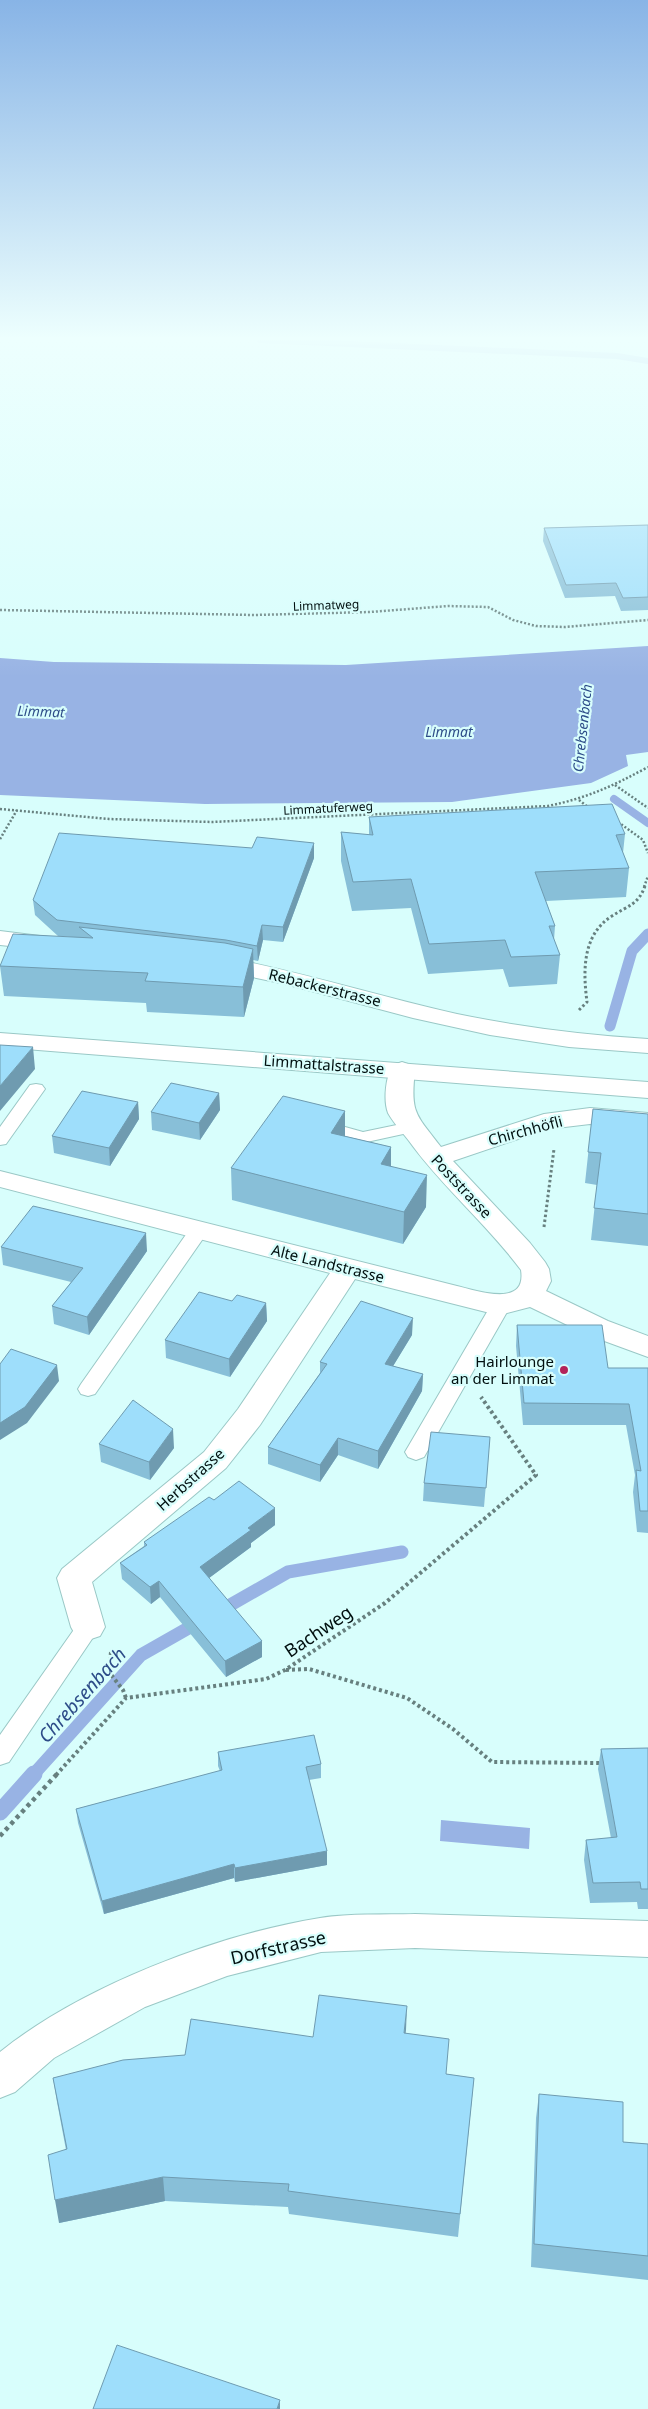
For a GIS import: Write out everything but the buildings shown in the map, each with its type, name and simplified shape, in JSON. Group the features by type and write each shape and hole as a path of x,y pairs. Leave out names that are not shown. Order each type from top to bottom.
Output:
{"street":[{"path":"0,938 66,945"},
{"name":"Rebackerstrasse","path":"199,960 262,971 489,1028 573,1041 648,1046"},
{"name":"Limmattalstrasse","path":"0,1040 648,1090"},
{"name":"Poststrasse","path":"402,1070 399,1094 401,1112 435,1158 482,1206 535,1269 537,1282 530,1295"},
{"name":"Chirchhöfli","path":"435,1158 544,1122 590,1116 648,1121"},
{"name":"Alte Landstrasse","path":"0,1179 348,1269 501,1305 518,1302 530,1295"},
{"name":"Herbstrasse","path":"88,1627 74,1578 216,1460 249,1417 348,1269"},
{"path":"530,1295 598,1328 648,1347"},
{"name":"Dorfstrasse","path":"0,2078 40,2045 131,1994 226,1958 321,1935 415,1931 648,1939"}],"lane":[{"path":"0,1140 36,1089"},
{"path":"306,1120 362,1138 411,1127"},
{"path":"88,1389 199,1230"},
{"path":"416,1452 501,1305"},
{"path":"0,1755 88,1627"}],"path":[{"name":"Limmatweg","path":"0,610 220,616 361,613 448,606 488,607 513,620 536,626 565,627 648,620"},
{"name":"Limmatuferweg","path":"0,809 109,819 212,822 548,806 579,800 615,785 648,767"},
{"path":"615,785 648,808"},
{"path":"579,800 595,810"},
{"path":"0,839 17,810"},
{"path":"612,819 643,840 648,853"},
{"path":"582,1010 587,1002 583,973 589,944 598,927 610,917 640,899 648,876"},
{"path":"546,1226 554,1148"},
{"name":"Bachweg","path":"126,1698 266,1678 285,1670 385,1603 536,1475 468,1377 459,1375"},
{"path":"285,1670 309,1669 407,1698 453,1728 492,1762 601,1763"},
{"path":"0,1836 126,1698 123,1690 109,1672"}],"water":[{"name":"Limmat","path":"648,646 648,752 626,755 628,766 591,783 452,802 205,804 0,795 0,658 54,662 346,665"},
{"path":"441,1820 530,1828 529,1849 440,1841"}],"waterway":[{"name":"Chrebsenbach","path":"614,799 648,823"},
{"name":"Chrebsenbach","path":"610,1026 632,951 648,934"},
{"name":"Chrebsenbach","path":"218,1612 288,1572 402,1552"},
{"name":"Chrebsenbach","path":"33,1775 141,1655 199,1622"},
{"name":"Chrebsenbach","path":"0,1812 34,1774"}],"place":[{"name":"Hairlounge an der Limmat","path":"564,1370"}]}
